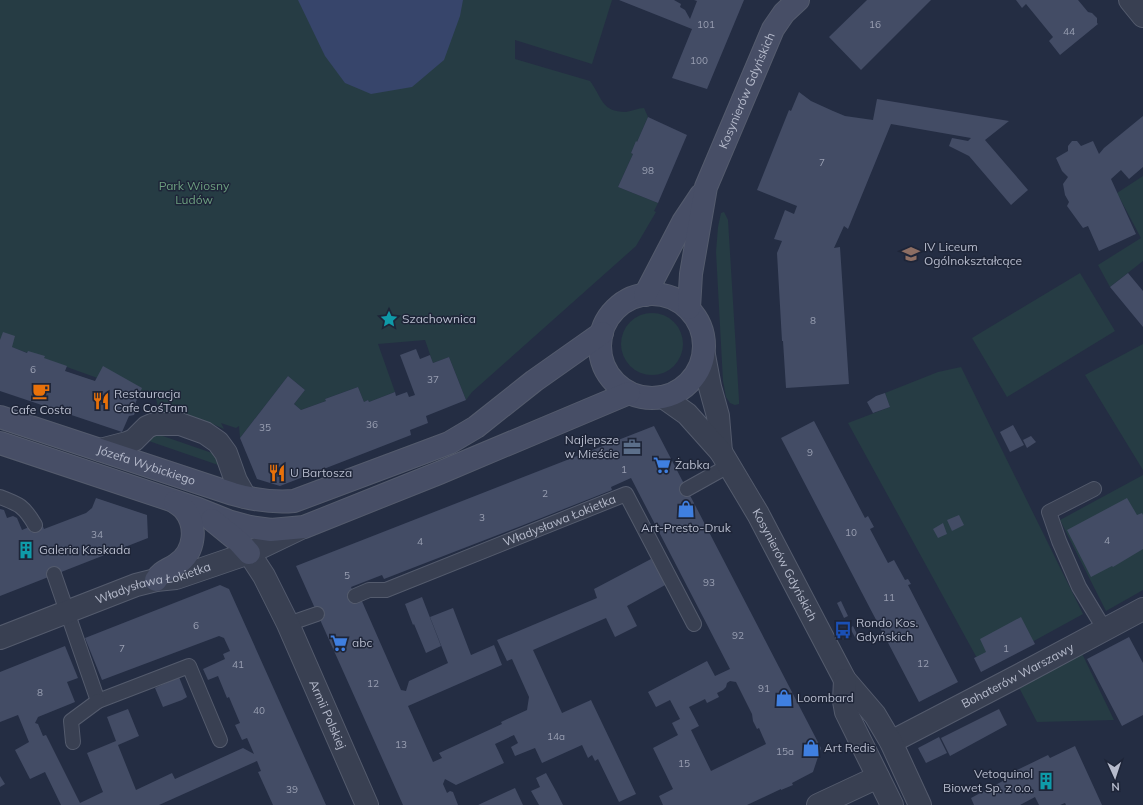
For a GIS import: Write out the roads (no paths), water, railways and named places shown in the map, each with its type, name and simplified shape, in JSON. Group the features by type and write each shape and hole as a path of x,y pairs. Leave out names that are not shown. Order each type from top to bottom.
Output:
{"main road":[{"name":"Kosynierów Gdyńskich","path":"645,295 683,222 706,187 773,29 784,13 798,0"},
{"name":"Kosynierów Gdyńskich","path":"689,308 691,274 706,187"},
{"path":"657,294 668,296 689,308 700,323 704,339 704,355 701,365 690,382 672,394 663,397 650,398 629,393 613,379 603,361 601,347 602,333 604,322 611,312 619,304 632,297 657,294"},
{"name":"Józefa Wybickiego","path":"0,417 245,497 260,501 280,503 294,502 449,443 476,428 534,381 602,333"},
{"name":"Władysława Łokietka","path":"174,502 250,527 271,530 304,527 439,473 629,393"},
{"path":"0,444 174,502 184,509 190,520 193,532 192,544 186,556 178,564 159,573 156,580"},
{"path":"198,509 239,542 249,553"}],"street":[{"path":"1130,0 1143,16"},
{"name":"Kosynierów Gdyńskich","path":"704,355 726,459"},
{"name":"Kosynierów Gdyńskich","path":"663,397 687,414 726,459 758,514 844,680 875,715 891,742 918,800"},
{"path":"100,450 134,440 147,427 154,424 180,424 205,433 218,442 226,453 236,481 245,497"},
{"name":"Władysława Łokietka","path":"0,638 136,585 156,580 176,578 249,553 304,527"},
{"name":"Armii Polskiej","path":"249,553 264,576 288,624 367,805"},
{"name":"Bohaterów Warszawy","path":"891,742 1143,609"},
{"name":"Kosynierów Gdyńskich","path":"844,680 844,701 846,712 892,805"},
{"path":"818,805 878,777 888,777 899,782 918,800"}],"lane":[{"path":"686,489 726,459"},
{"path":"1094,489 1049,512 1059,541 1080,587 1105,630"},
{"name":"Władysława Łokietka","path":"355,596 369,590 386,590 626,494 642,512 694,624"},
{"path":"0,497 19,504 26,511 35,525"},
{"path":"54,574 98,701"},
{"path":"288,624 317,614"},
{"path":"73,742 71,721 98,701 189,666 220,740"}],"water":[{"path":"298,0 463,0 460,16 444,60 412,87 371,94 345,83 325,56"}],"place":[{"name":"IV Liceum Ogólnokształcące","path":"911,254"},
{"name":"Szachownica","path":"389,319"},
{"name":"Cafe Costa","path":"41,391"},
{"name":"Restauracja Cafe CośTam","path":"101,401"},
{"name":"Najlepsze w Mieście","path":"632,447"},
{"name":"Żabka","path":"662,465"},
{"name":"U Bartosza","path":"277,473"},
{"name":"Art-Presto-Druk","path":"686,509"},
{"name":"Galeria Kaskada","path":"26,550"},
{"name":"Rondo Kos. Gdyńskich","path":"843,630"},
{"name":"abc","path":"339,643"},
{"name":"Loombard","path":"784,698"},
{"name":"Art Redis","path":"811,748"},
{"name":"Vetoquinol Biowet Sp. z o.o.","path":"1046,781"}],"park label":[{"name":"Park Wiosny Ludów","path":"194,193"}]}
